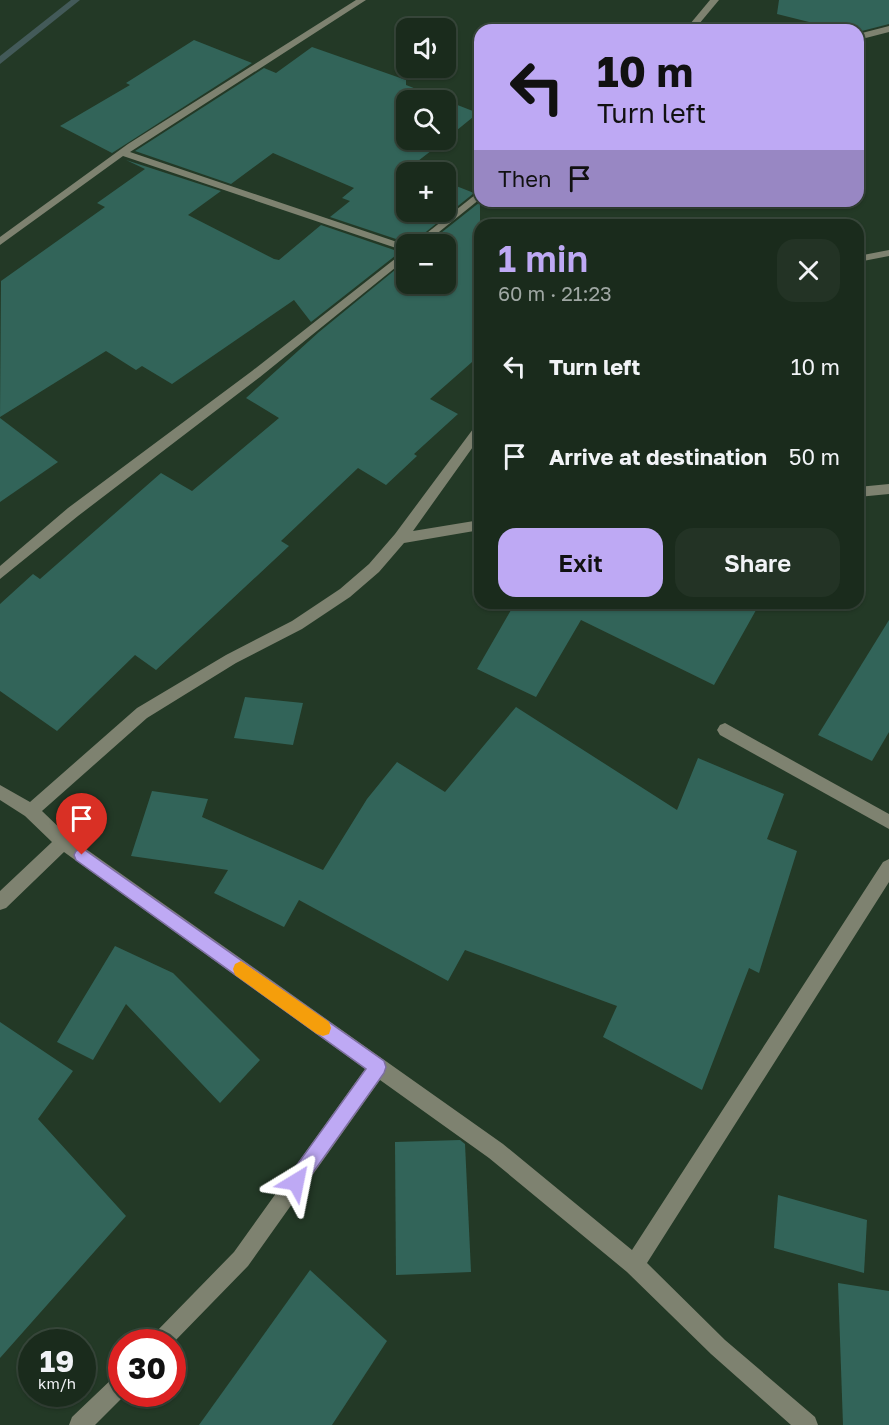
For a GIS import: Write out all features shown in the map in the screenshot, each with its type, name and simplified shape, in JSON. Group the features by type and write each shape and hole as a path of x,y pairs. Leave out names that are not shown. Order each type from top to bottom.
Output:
{"street":[{"path":"0,242 45,206 123,153 362,0"},
{"path":"694,24 715,0"},
{"path":"864,35 889,28"},
{"path":"123,153 396,246"},
{"path":"430,234 474,199"},
{"path":"864,258 889,253"},
{"path":"0,574 73,512 256,374 396,262"},
{"path":"31,811 142,713 231,659 297,625 345,593 374,568 400,538 474,436"},
{"path":"864,491 889,489"},
{"path":"400,538 474,526"},
{"path":"725,730 889,822"},
{"path":"0,792 31,811 63,842 496,1151 634,1265 718,1347 807,1425"},
{"path":"0,902 63,842"},
{"path":"634,1265 889,867"},
{"path":"173,1329 241,1259 378,1067"},
{"path":"80,1425 108,1397"}],"building":[{"path":"779,0 889,0 889,24 864,30 864,24 817,24 777,14"},
{"path":"194,40 252,63 112,153 60,126 130,85 126,83"},
{"path":"312,47 406,80 406,85 419,90 396,90 396,150 432,150 417,162 396,162 396,222 438,222 423,234 396,234 396,239 330,217 350,201 342,198 354,188 273,153 231,184 135,151 264,68 276,73"},
{"path":"456,105 474,112 474,116 456,131"},
{"path":"126,160 221,191 188,215 274,259 279,260 321,225 396,251 396,255 311,322 294,300 172,384 142,366 136,370 106,351 0,417 1,281 105,207 97,203 145,169"},
{"path":"456,186 474,193 456,208"},
{"path":"474,207 480,207 480,219 474,219 474,360 430,399 458,414 414,454 417,456 386,485 358,468 281,541 289,546 156,670 135,655 57,731 0,691 0,604 33,574 40,579 161,473 192,491 279,418 246,398 319,332 396,269 396,294 456,294 456,234 440,234"},
{"path":"0,418 58,462 0,502"},
{"path":"512,609 757,609 714,685 581,620 536,697 477,669"},
{"path":"889,620 889,732 872,761 818,735"},
{"path":"245,697 303,703 293,745 234,738"},
{"path":"516,707 677,810 698,758 784,794 767,839 797,851 759,973 749,968 702,1090 603,1037 617,1006 465,950 448,981 299,900 284,927 214,893 228,870 131,856 152,791 208,799 202,817 323,870 367,799 397,762 445,792"},
{"path":"115,946 173,973 260,1060 220,1103 126,1004 93,1060 57,1042"},
{"path":"0,1022 73,1071 38,1119 126,1216 26,1329 18,1329 18,1338 0,1358"},
{"path":"460,1140 465,1144 471,1272 396,1275 395,1142"},
{"path":"778,1195 867,1220 864,1273 774,1248"},
{"path":"310,1270 387,1341 332,1425 199,1425"},
{"path":"838,1283 889,1291 889,1425 843,1425"}],"waterway":[{"path":"0,61 76,0"}],"slow traffic":[{"path":"241,969 323,1028"}],"route":[{"path":"82,855 378,1067 296,1182"}]}
